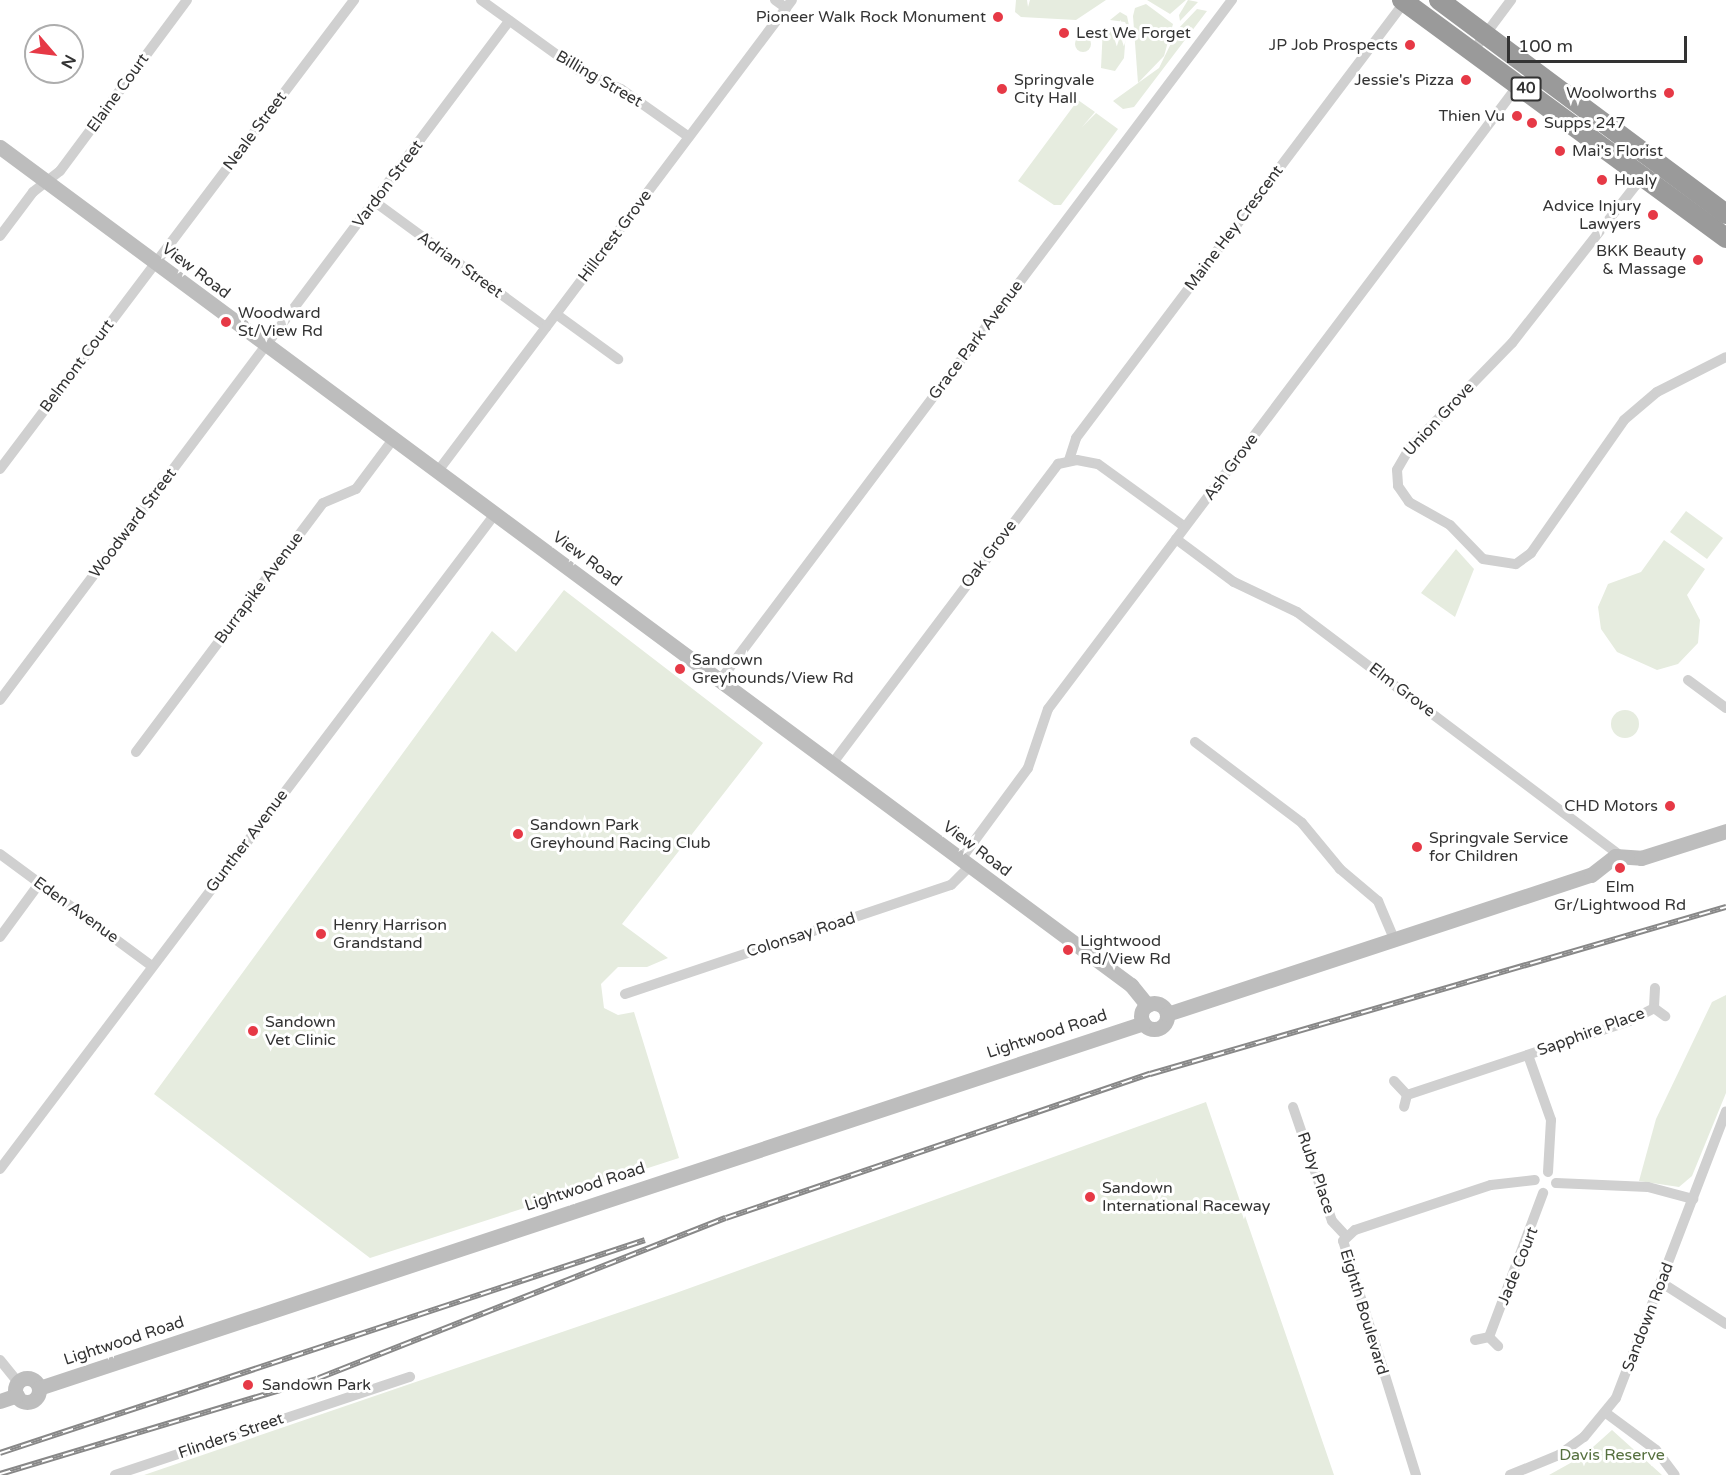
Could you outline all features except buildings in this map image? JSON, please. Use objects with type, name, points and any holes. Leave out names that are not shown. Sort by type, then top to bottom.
[{"type":"highway","name":"40","points":[[1439,0],[1726,214]]},
{"type":"highway","name":"40","points":[[1404,1],[1726,238]]},
{"type":"main road","name":"View Road","points":[[0,147],[1131,985],[1147,1005]]},
{"type":"main road","points":[[1143,1023],[1147,1005],[1160,1005],[1167,1014],[1591,875],[1619,855],[1641,858],[1726,831]]},
{"type":"main road","name":"Lightwood Road","points":[[18,1388],[33,1379],[39,1388],[1143,1023],[1159,1028],[1167,1014]]},
{"type":"main road","points":[[0,1401],[18,1388]]},
{"type":"street","name":"Elaine Court","points":[[0,236],[45,181],[60,171],[187,0]]},
{"type":"street","name":"Neale Street","points":[[155,262],[354,0]]},
{"type":"street","name":"Billing Street","points":[[481,0],[509,21],[689,137]]},
{"type":"street","points":[[775,0],[789,4]]},
{"type":"street","name":"Grace Park Avenue","points":[[721,679],[1232,0]]},
{"type":"street","points":[[1473,51],[1511,0]]},
{"type":"street","name":"Maine Hey Crescent","points":[[1069,460],[1076,438],[1404,1]]},
{"type":"street","name":"Hillcrest Grove","points":[[438,471],[789,4]]},
{"type":"street","name":"Vardon Street","points":[[267,345],[509,21]]},
{"type":"street","name":"Ash Grove","points":[[966,863],[1028,768],[1044,715],[1519,84]]},
{"type":"street","name":"Union Grove","points":[[1643,176],[1512,343],[1409,449],[1397,470],[1398,486],[1409,502],[1450,525],[1483,559],[1501,566],[1516,564],[1531,553],[1624,420],[1657,393],[1726,357]]},
{"type":"street","name":"Adrian Street","points":[[375,202],[546,327]]},
{"type":"street","name":"Belmont Court","points":[[0,469],[155,262]]},
{"type":"street","points":[[556,314],[618,359]]},
{"type":"street","name":"Woodward Street","points":[[0,700],[267,345]]},
{"type":"street","name":"Burrapike Avenue","points":[[136,752],[323,503],[356,489],[394,438]]},
{"type":"street","points":[[1069,460],[1104,467],[1185,527]]},
{"type":"street","name":"Oak Grove","points":[[832,764],[1053,469],[1069,460]]},
{"type":"street","name":"Gunther Avenue","points":[[0,1169],[495,514]]},
{"type":"street","name":"Elm Grove","points":[[1176,539],[1234,582],[1297,612],[1619,855]]},
{"type":"street","points":[[1688,680],[1726,708]]},
{"type":"street","points":[[1195,742],[1302,823],[1340,869],[1378,901],[1395,941]]},
{"type":"street","name":"Eden Avenue","points":[[0,854],[152,966]]},
{"type":"street","name":"Colonsay Road","points":[[625,994],[951,885],[966,863]]},
{"type":"street","points":[[0,937],[39,884]]},
{"type":"street","name":"Sapphire Place","points":[[1654,1008],[1655,988]]},
{"type":"street","name":"Sapphire Place","points":[[1654,1008],[1665,1016]]},
{"type":"street","name":"Sapphire Place","points":[[1407,1095],[1528,1055],[1654,1008]]},
{"type":"street","name":"Sapphire Place","points":[[1528,1055],[1552,1124],[1548,1172]]},
{"type":"street","points":[[1394,1081],[1407,1095],[1404,1107]]},
{"type":"street","name":"Ruby Place","points":[[1293,1107],[1332,1221],[1346,1236]]},
{"type":"street","name":"Sandown Road","points":[[1510,1475],[1560,1455],[1606,1413],[1627,1375],[1726,1111]]},
{"type":"street","points":[[1556,1183],[1544,1193],[1535,1180],[1548,1172],[1556,1183],[1596,1189],[1648,1187],[1693,1199]]},
{"type":"street","name":"Eighth Boulevard","points":[[1416,1475],[1343,1253],[1346,1236],[1499,1182],[1535,1180]]},
{"type":"street","name":"Jade Court","points":[[1489,1337],[1544,1193]]},
{"type":"street","points":[[1662,1283],[1726,1324]]},
{"type":"street","points":[[1475,1340],[1489,1337],[1498,1346]]},
{"type":"street","points":[[0,1360],[18,1388]]},
{"type":"street","name":"Flinders Street","points":[[115,1475],[346,1396],[410,1377]]},
{"type":"street","points":[[1606,1413],[1656,1450],[1675,1475]]},
{"type":"green space","points":[[1016,0],[1027,0],[1028,7],[1030,0],[1106,0],[1076,20],[1021,17],[1015,12]]},
{"type":"green space","points":[[1147,0],[1186,0],[1170,14]]},
{"type":"green space","points":[[1188,0],[1198,2],[1180,21],[1179,15]]},
{"type":"green space","points":[[1146,4],[1173,24],[1164,56],[1138,83],[1133,16],[1135,8]]},
{"type":"green space","points":[[1197,9],[1207,11],[1134,107],[1123,109],[1113,101],[1159,68],[1178,29]]},
{"type":"green space","points":[[1120,12],[1127,16],[1131,35],[1125,22],[1110,20]]},
{"type":"green space","points":[[1103,27],[1126,31],[1124,58],[1115,71],[1101,68]]},
{"type":"green space","points":[[1083,36],[1089,38],[1091,44],[1089,50],[1083,52],[1077,50],[1075,44],[1077,38]]},
{"type":"green space","points":[[1078,100],[1095,112],[1082,127],[1096,113],[1118,129],[1061,205],[1054,205],[1018,181]]},
{"type":"green space","points":[[1686,511],[1723,538],[1707,559],[1670,532]]},
{"type":"green space","points":[[1664,540],[1705,569],[1687,595],[1700,620],[1698,643],[1678,664],[1657,670],[1617,652],[1601,629],[1598,607],[1608,584],[1641,572]]},
{"type":"green space","points":[[1456,549],[1474,569],[1455,617],[1421,593]]},
{"type":"green space","name":"Sandown Park Greyhound Racing Club","points":[[564,590],[763,743],[622,924],[668,958],[647,967],[618,967],[601,984],[604,1008],[618,1015],[634,1012],[679,1158],[370,1258],[154,1094],[492,631],[516,652]]},
{"type":"green space","points":[[1625,710],[1635,714],[1639,724],[1635,734],[1625,738],[1615,734],[1611,724],[1615,714]]},
{"type":"green space","points":[[1726,995],[1726,1093],[1692,1176],[1679,1187],[1639,1181],[1656,1119],[1712,1002]]},
{"type":"green space","name":"Sandown International Raceway","points":[[1206,1102],[1334,1475],[144,1475],[676,1293]]},
{"type":"green space","name":"Davis Reserve","points":[[1612,1430],[1662,1475],[1549,1475],[1583,1456]]},
{"type":"railway","points":[[0,1474],[319,1378],[726,1218],[1150,1074],[1726,907]]},
{"type":"railway","points":[[0,1453],[645,1240]]},
{"type":"place","name":"Pioneer Walk Rock Monument","points":[[998,17]]},
{"type":"place","name":"Lest We Forget","points":[[1064,33]]},
{"type":"place","name":"JP Job Prospects","points":[[1410,45]]},
{"type":"place","name":"Jessie's Pizza","points":[[1466,80]]},
{"type":"place","name":"Springvale City Hall","points":[[1002,89]]},
{"type":"place","name":"Woolworths","points":[[1669,93]]},
{"type":"place","name":"Thien Vu","points":[[1517,116]]},
{"type":"place","name":"Supps 247","points":[[1532,123]]},
{"type":"place","name":"Mai's Florist","points":[[1560,151]]},
{"type":"place","name":"Hualy","points":[[1602,180]]},
{"type":"place","name":"Advice Injury Lawyers","points":[[1653,215]]},
{"type":"place","name":"BKK Beauty & Massage","points":[[1698,260]]},
{"type":"place","name":"Woodward St/View Rd","points":[[226,322]]},
{"type":"place","name":"Sandown Greyhounds/View Rd","points":[[680,669]]},
{"type":"place","name":"CHD Motors","points":[[1670,806]]},
{"type":"place","name":"Sandown Park Greyhound Racing Club","points":[[518,834]]},
{"type":"place","name":"Springvale Service for Children","points":[[1417,847]]},
{"type":"place","name":"Elm Gr/Lightwood Rd","points":[[1620,868]]},
{"type":"place","name":"Henry Harrison Grandstand","points":[[321,934]]},
{"type":"place","name":"Lightwood Rd/View Rd","points":[[1068,950]]},
{"type":"place","name":"Sandown Vet Clinic","points":[[253,1031]]},
{"type":"place","name":"Sandown International Raceway","points":[[1090,1197]]},
{"type":"place","name":"Sandown Park","points":[[248,1385]]}]
